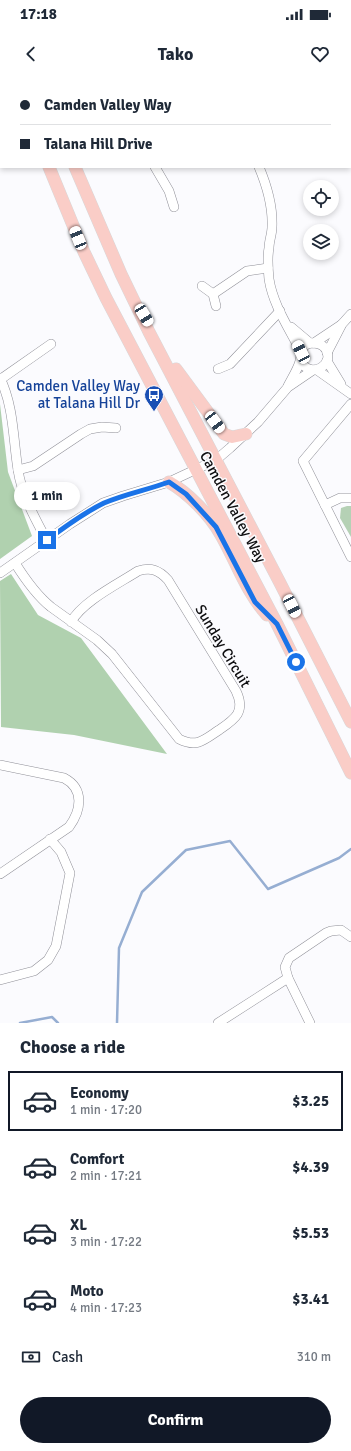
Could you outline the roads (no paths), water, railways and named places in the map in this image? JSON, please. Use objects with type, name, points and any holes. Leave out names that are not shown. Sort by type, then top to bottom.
[{"type":"main road","name":"Camden Valley Way","points":[[49,168],[84,252],[106,298],[277,624],[351,773]]},
{"type":"main road","name":"Camden Valley Way","points":[[75,168],[149,332],[351,722]]},
{"type":"main road","points":[[129,290],[181,377],[224,434],[232,437],[246,434]]},
{"type":"main road","points":[[169,482],[186,494],[216,527],[255,602],[277,624]]},
{"type":"street","points":[[156,168],[169,191],[174,207]]},
{"type":"street","points":[[258,168],[268,191],[272,211],[268,268],[271,290],[287,323],[305,367],[315,370],[351,394]]},
{"type":"street","points":[[213,294],[247,271],[268,268]]},
{"type":"street","points":[[202,286],[213,294],[216,306]]},
{"type":"street","points":[[218,369],[230,364],[280,311]]},
{"type":"street","points":[[288,387],[306,345],[312,343],[342,324],[351,314]]},
{"type":"street","points":[[287,323],[312,343],[322,346],[342,387]]},
{"type":"street","points":[[0,573],[103,503],[169,482],[216,460],[246,434],[288,387],[315,370],[321,368],[342,324]]},
{"type":"street","points":[[47,540],[32,514],[21,482],[18,470],[10,404],[0,379],[51,344]]},
{"type":"street","points":[[351,404],[302,461],[351,557]]},
{"type":"street","points":[[18,470],[33,466],[90,429],[102,427],[116,428]]},
{"type":"street","points":[[325,505],[340,498],[351,498]]},
{"type":"street","name":"Sunday Circuit","points":[[14,563],[30,586],[44,601],[71,622],[96,640],[112,654],[179,739],[191,744],[202,741],[233,720],[237,715],[240,703],[236,691],[168,580],[157,570],[145,569],[138,571],[86,604],[76,613],[71,622]]},
{"type":"street","points":[[0,765],[64,778],[75,786],[79,799],[74,820],[61,833],[0,874]]},
{"type":"street","points":[[0,980],[34,971],[48,960],[56,946],[70,873],[61,852],[50,839]]},
{"type":"street","points":[[310,1023],[288,978],[285,967],[289,958],[331,931],[345,931],[351,937]]},
{"type":"street","points":[[218,1023],[288,978]]},
{"type":"waterway","points":[[117,1023],[119,948],[142,892],[186,850],[230,841],[268,889],[339,858],[351,849]]},
{"type":"waterway","points":[[20,1023],[52,1017],[58,1023]]},
{"type":"place","name":"Camden Valley Way at Talana Hill Dr","points":[[154,412]]}]
